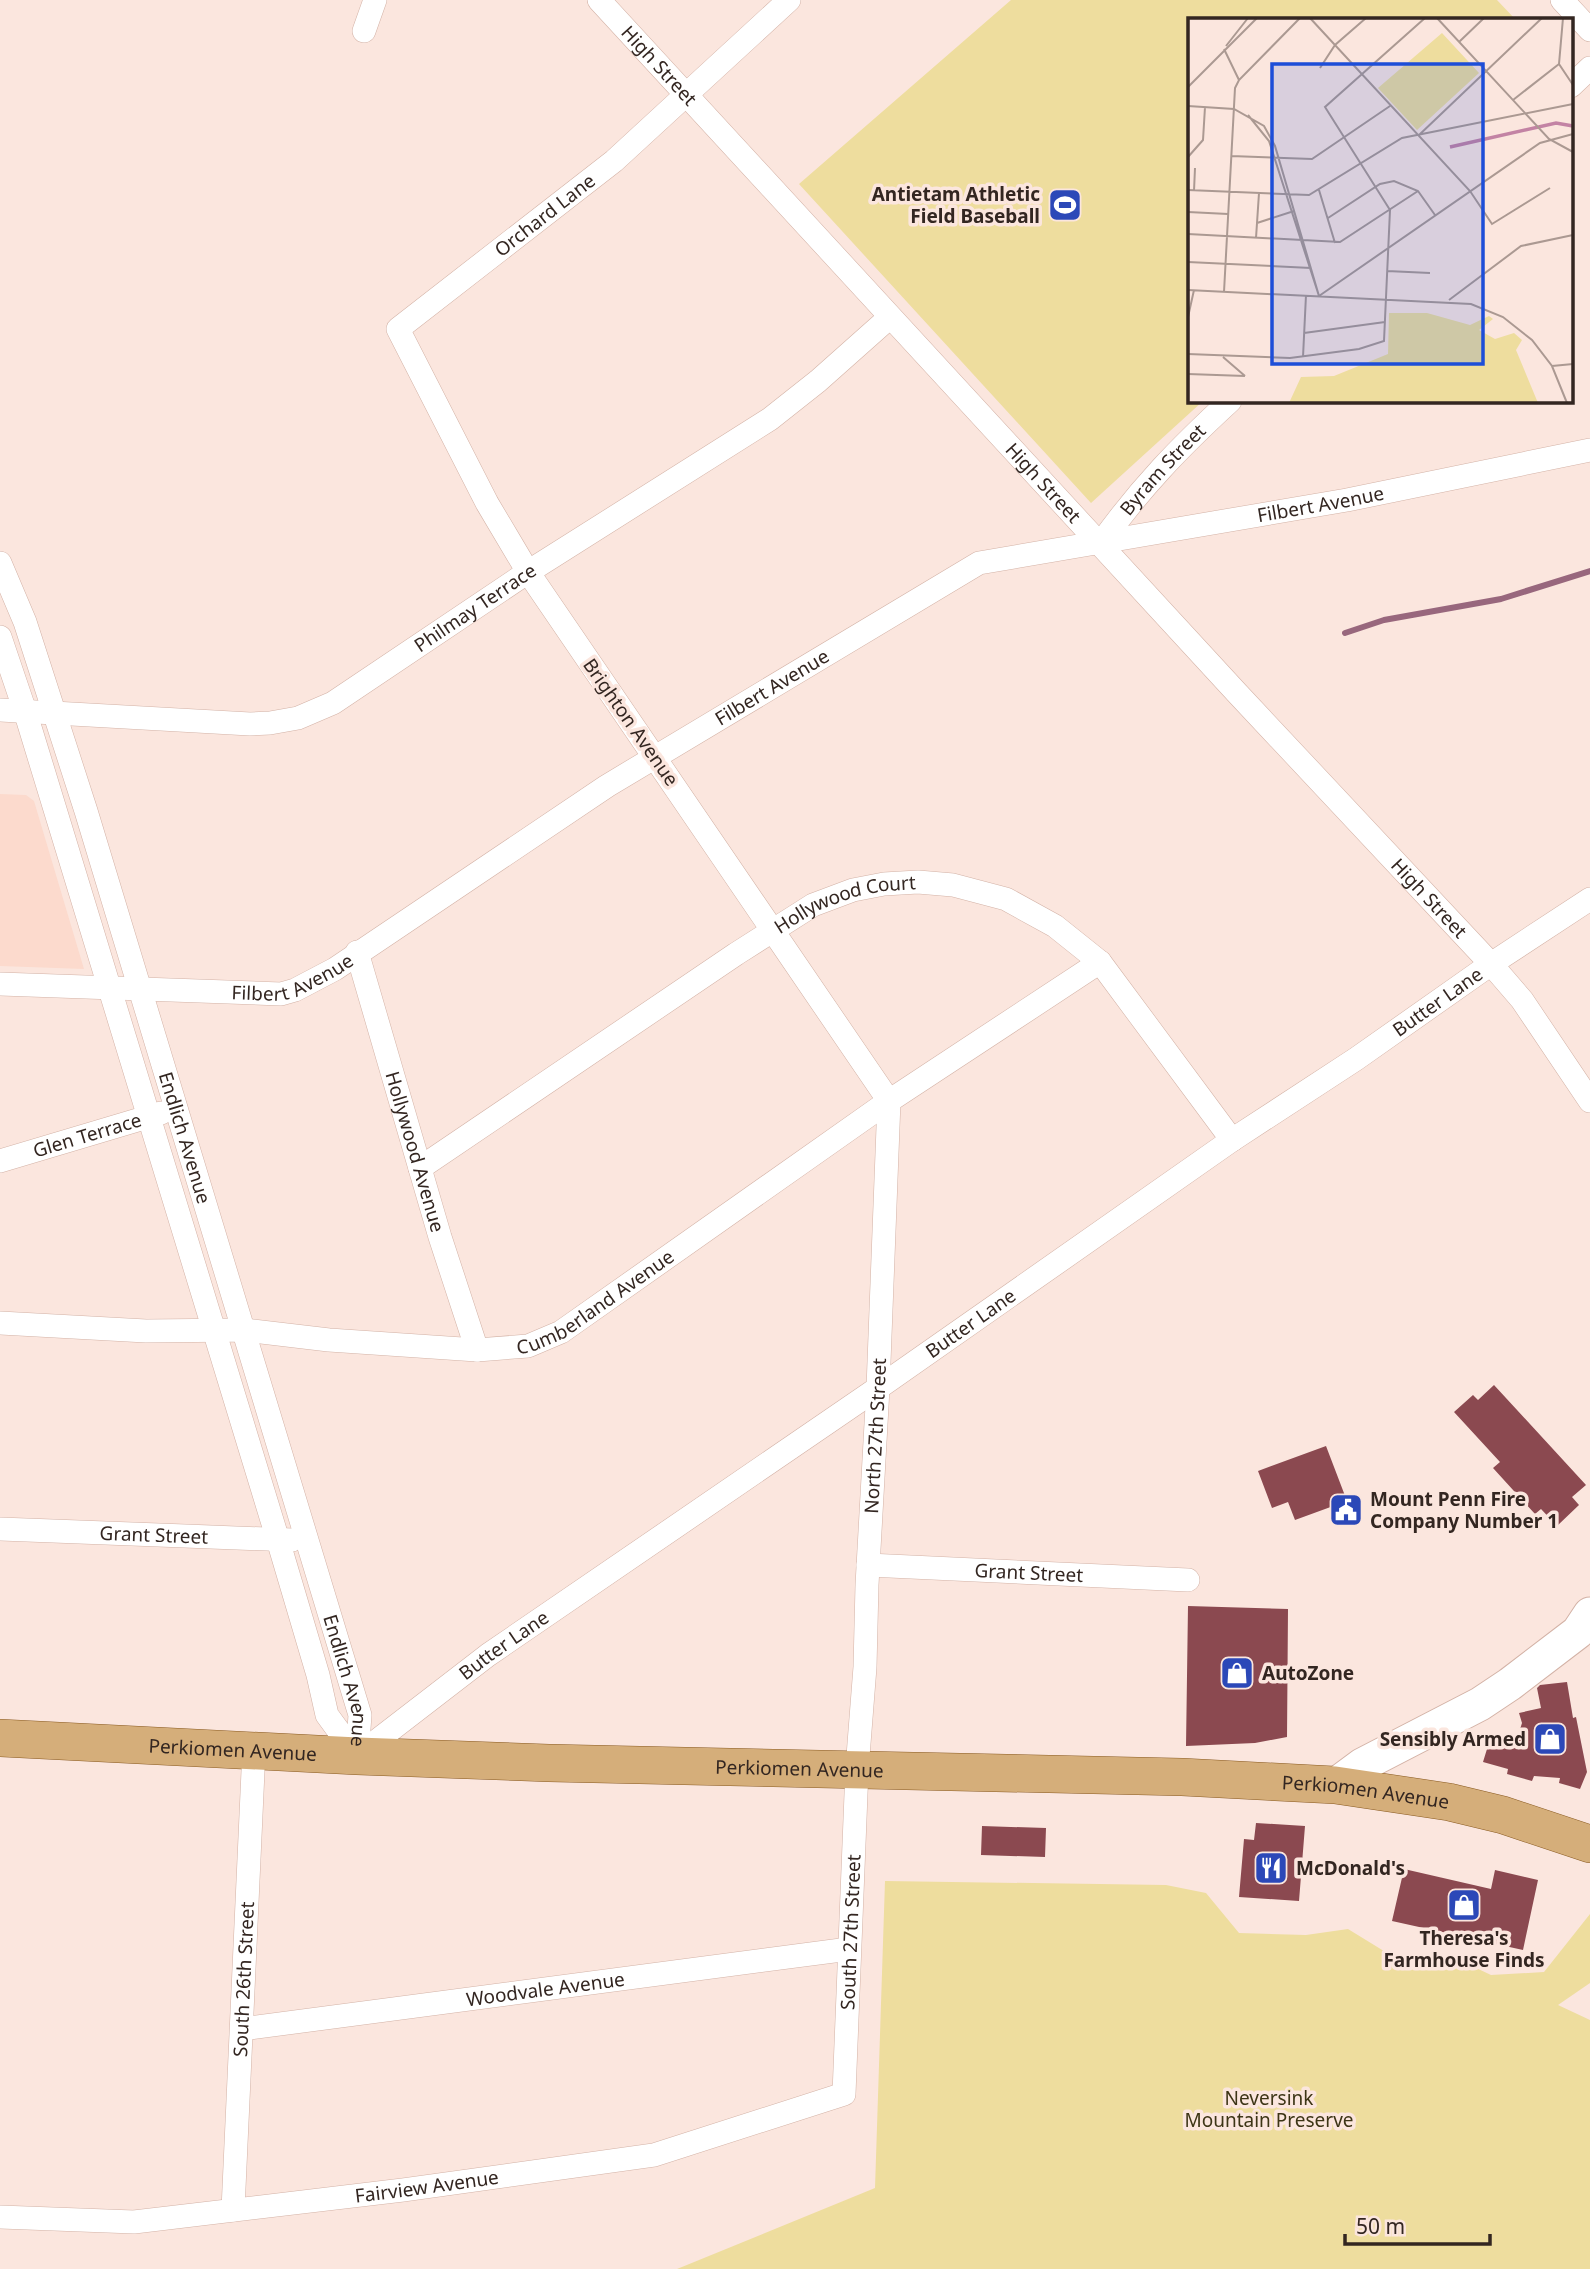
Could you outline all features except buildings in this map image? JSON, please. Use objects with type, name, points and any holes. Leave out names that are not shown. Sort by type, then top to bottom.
[{"type":"main road","points":[[1335,1784],[1362,1765],[1480,1704],[1578,1632],[1590,1614]]},
{"type":"main road","name":"Perkiomen Avenue","points":[[0,1738],[549,1763],[1233,1779],[1335,1784],[1449,1802],[1503,1815],[1590,1844]]},
{"type":"street","points":[[364,31],[375,0]]},
{"type":"street","name":"High Street","points":[[599,0],[1491,964],[1522,1000],[1588,1098]]},
{"type":"street","name":"Orchard Lane","points":[[398,328],[614,161],[789,0]]},
{"type":"street","points":[[1562,0],[1590,30]]},
{"type":"street","points":[[1572,85],[1590,68]]},
{"type":"street","name":"Philmay Terrace","points":[[0,710],[270,723],[298,718],[333,703],[528,572],[770,419],[818,381],[890,317]]},
{"type":"street","name":"Brighton Avenue","points":[[398,328],[486,503],[528,572],[889,1101]]},
{"type":"street","name":"Byram Street","points":[[1101,543],[1128,504],[1173,454],[1229,402]]},
{"type":"street","name":"Filbert Avenue","points":[[0,984],[281,994],[295,990],[315,981],[655,756],[979,564],[1347,500],[1590,450]]},
{"type":"street","name":"Endlich Avenue","points":[[0,563],[25,622],[86,811],[360,1716],[357,1756]]},
{"type":"street","name":"Endlich Avenue","points":[[0,637],[25,711],[278,1540],[318,1675],[327,1716],[357,1756]]},
{"type":"street","name":"Hollywood Court","points":[[420,1168],[813,905],[853,890],[884,884],[918,882],[953,885],[986,892],[1036,913],[1100,962],[1232,1140]]},
{"type":"street","name":"Butter Lane","points":[[357,1756],[488,1656],[1232,1140],[1590,899]]},
{"type":"street","name":"Hollywood Avenue","points":[[357,952],[477,1350]]},
{"type":"street","name":"Cumberland Avenue","points":[[0,1323],[146,1331],[244,1330],[329,1340],[477,1350],[528,1346],[561,1332],[889,1101],[1100,962]]},
{"type":"street","name":"North 27th Street","points":[[857,1769],[865,1667],[889,1101]]},
{"type":"street","name":"Glen Terrace","points":[[0,1161],[176,1108]]},
{"type":"street","name":"Grant Street","points":[[0,1529],[306,1540]]},
{"type":"street","name":"Grant Street","points":[[868,1565],[1188,1580]]},
{"type":"street","name":"South 26th Street","points":[[233,2210],[254,1749]]},
{"type":"street","name":"South 27th Street","points":[[844,2094],[857,1769]]},
{"type":"street","name":"Woodvale Avenue","points":[[242,2029],[849,1950]]},
{"type":"street","name":"Fairview Avenue","points":[[0,2217],[134,2222],[403,2190],[654,2155],[844,2094]]},
{"type":"shaded area","points":[[0,794],[26,795],[34,801],[84,969],[0,966]]},
{"type":"green space","points":[[1011,0],[1497,0],[1514,18],[1188,18],[1188,402],[1202,402],[1091,503],[799,184]]},
{"type":"green space","name":"Neversink Mountain Preserve","points":[[885,1881],[1166,1885],[1206,1893],[1239,1933],[1306,1935],[1348,1929],[1392,1956],[1472,1966],[1491,1975],[1544,1972],[1590,1914],[1590,1983],[1558,2005],[1590,2020],[1590,2269],[677,2269],[875,2188]]},
{"type":"waterway","points":[[1345,633],[1384,620],[1501,599],[1590,571]]},
{"type":"place","name":"Antietam Athletic Field Baseball","points":[[1065,205]]},
{"type":"place","name":"Mount Penn Fire Company Number 1","points":[[1346,1510]]},
{"type":"place","name":"AutoZone","points":[[1237,1673]]},
{"type":"place","name":"Sensibly Armed","points":[[1550,1739]]},
{"type":"place","name":"McDonald's","points":[[1271,1868]]},
{"type":"place","name":"Theresa's Farmhouse Finds","points":[[1464,1905]]}]
